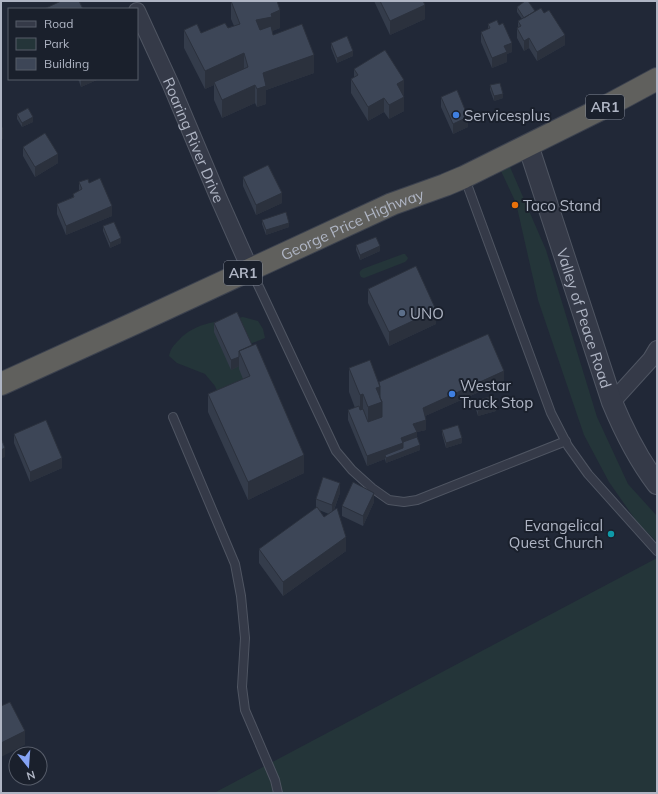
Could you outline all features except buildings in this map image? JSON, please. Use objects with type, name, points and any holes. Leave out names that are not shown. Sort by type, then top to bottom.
[{"type":"highway","name":"George Price Highway","points":[[1,384],[392,204],[464,177],[605,107],[657,79]]},
{"type":"street","name":"Roaring River Drive","points":[[138,14],[171,85],[250,270]]},
{"type":"street","name":"Valley of Peace Road","points":[[528,146],[612,402],[621,424],[635,450],[649,474],[657,484]]},
{"type":"street","points":[[612,402],[651,360],[657,349]]},
{"type":"lane","points":[[464,177],[551,413],[568,446],[588,474],[657,551]]},
{"type":"lane","points":[[250,270],[336,451],[357,475],[372,488],[390,500],[404,502],[417,500],[566,442]]},
{"type":"lane","points":[[173,417],[235,564],[241,596],[245,638],[242,687],[245,710],[275,780],[278,793]]},
{"type":"green space","points":[[510,167],[546,250],[597,417],[628,484],[657,516],[657,542],[637,522],[609,482],[584,435],[538,300],[516,203],[501,171]]},
{"type":"green space","points":[[405,254],[408,258],[405,262],[364,278],[361,277],[361,270]]},
{"type":"green space","points":[[243,317],[258,321],[263,329],[265,338],[250,344],[250,394],[223,406],[215,386],[205,374],[177,363],[169,356],[171,349],[175,344],[185,334],[193,329],[217,321]]},
{"type":"green space","points":[[657,558],[657,793],[214,793]]},
{"type":"place","name":"Servicesplus","points":[[456,115]]},
{"type":"place","name":"Taco Stand","points":[[515,205]]},
{"type":"place","name":"UNO","points":[[402,313]]},
{"type":"place","name":"Westar Truck Stop","points":[[452,394]]},
{"type":"place","name":"Evangelical Quest Church","points":[[611,534]]}]
